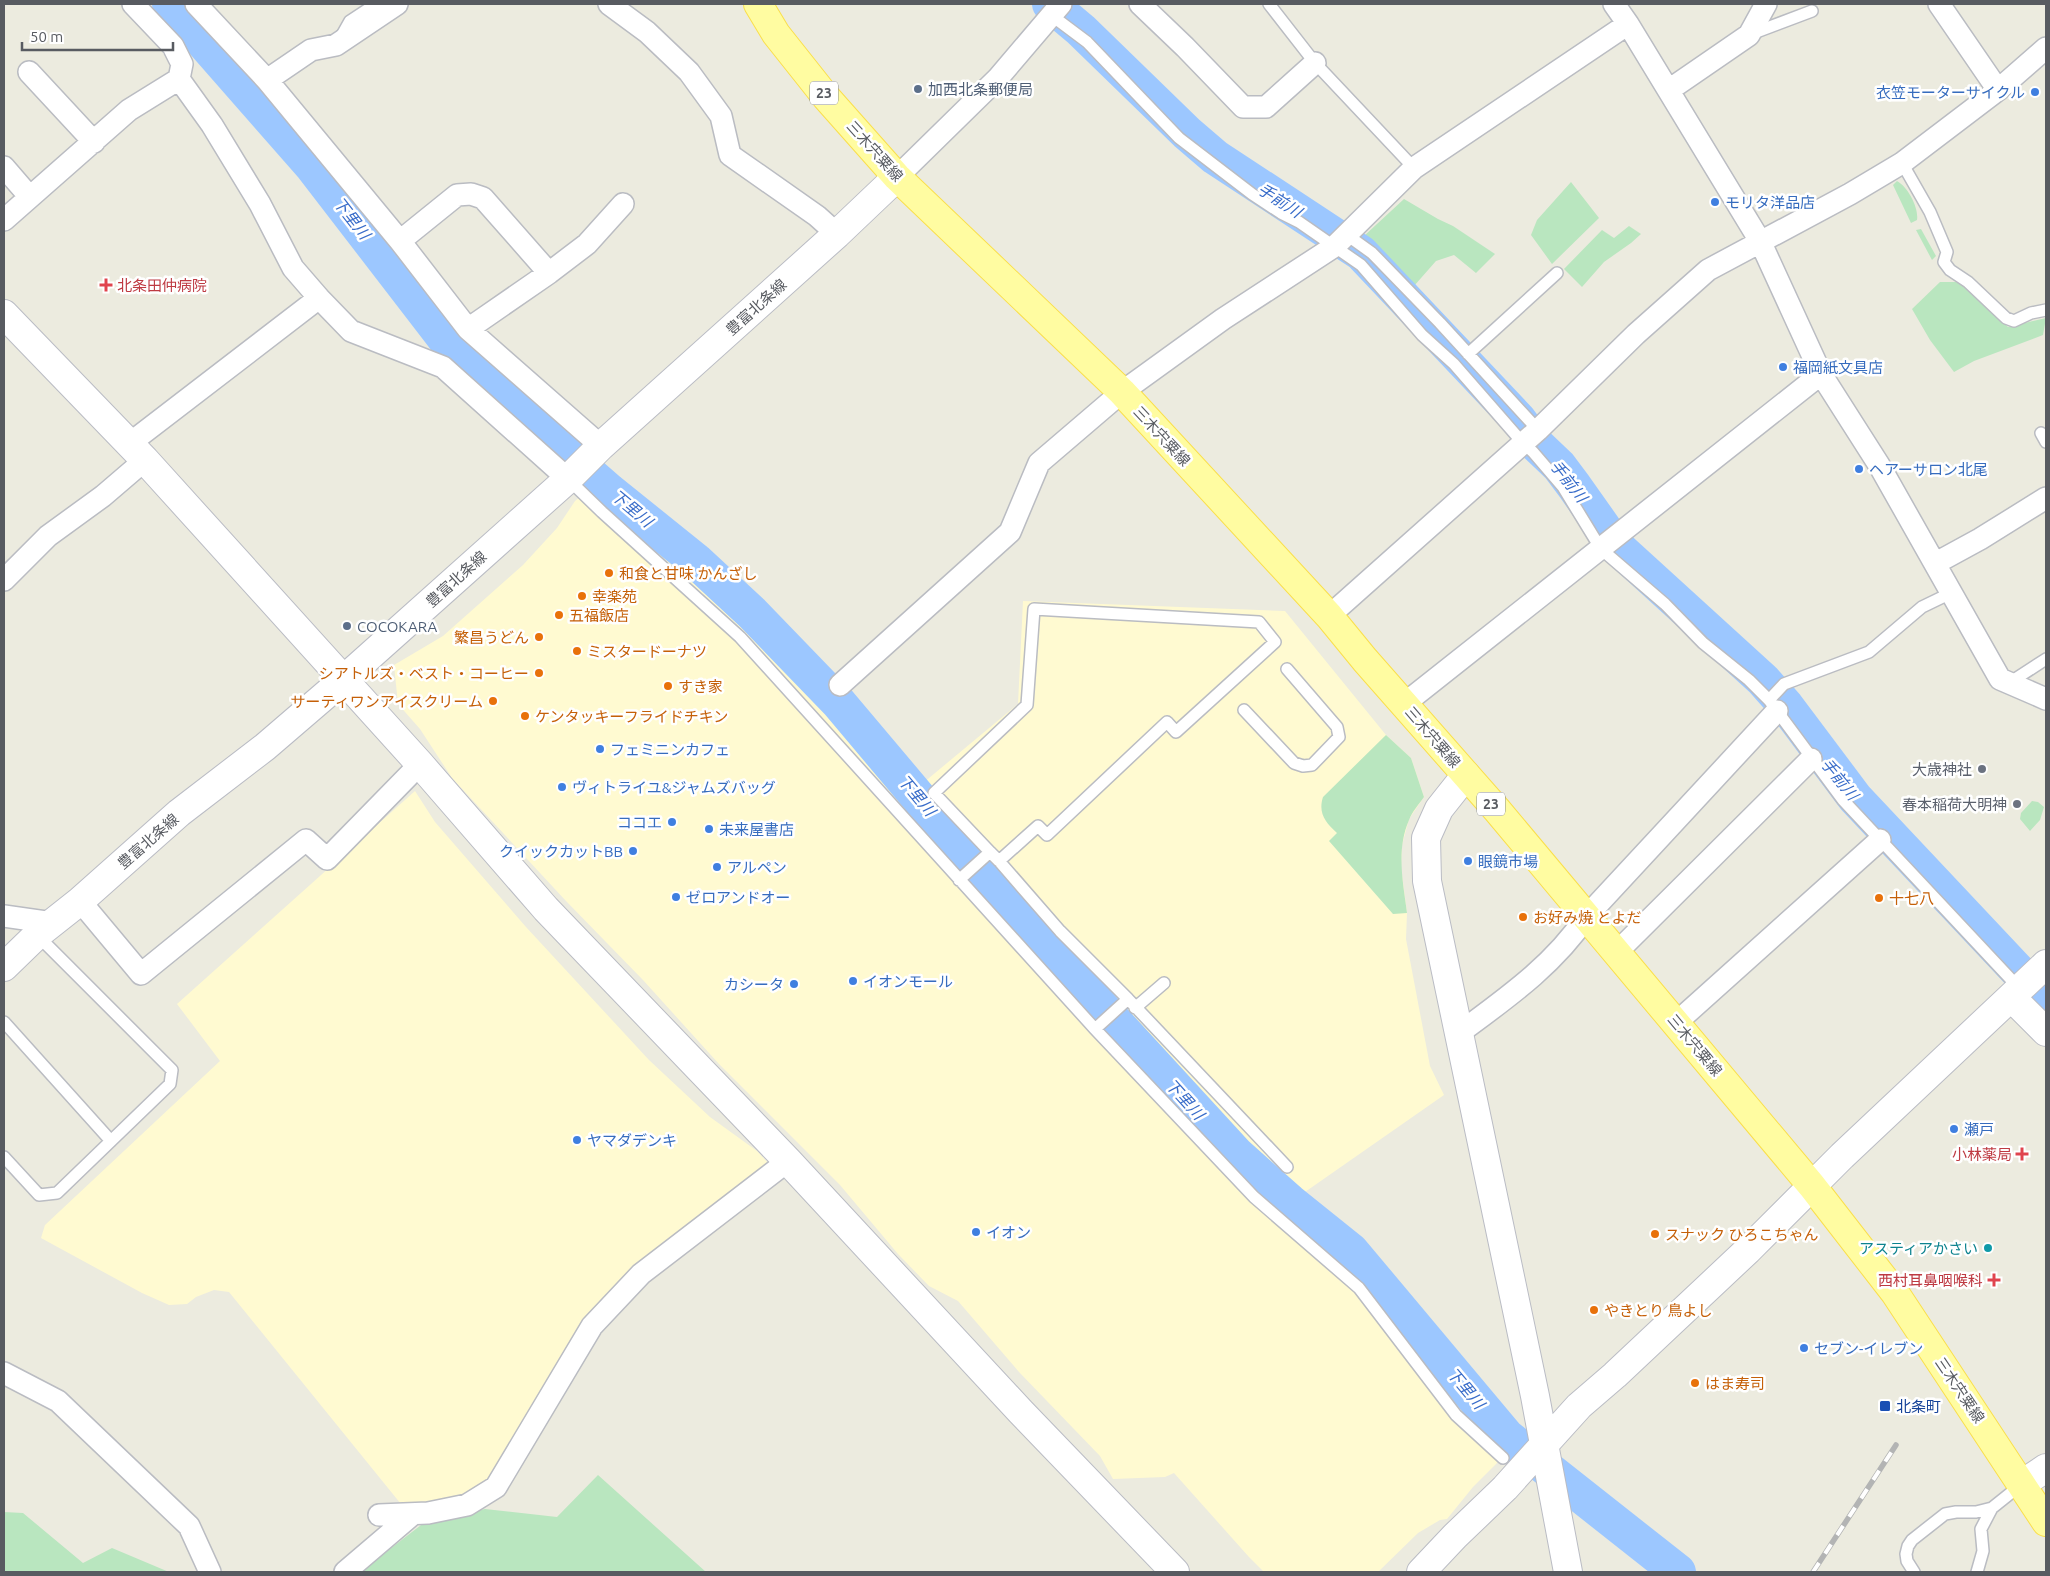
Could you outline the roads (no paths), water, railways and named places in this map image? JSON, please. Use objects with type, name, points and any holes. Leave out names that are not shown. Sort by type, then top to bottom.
[{"type":"main road","name":"三木宍粟線","points":[[758,4],[776,34],[826,97],[897,177],[1122,392],[1329,616],[1677,1022],[1812,1186],[1895,1293],[2046,1522]]},
{"type":"street","points":[[4,220],[29,196],[129,110],[179,79],[182,64],[173,46],[134,4]]},
{"type":"street","points":[[196,4],[267,80],[400,241],[468,329],[598,450]]},
{"type":"street","points":[[267,80],[311,50],[336,45],[397,4]]},
{"type":"street","points":[[609,4],[647,32],[689,72],[721,116],[730,155],[817,216],[837,234]]},
{"type":"street","points":[[1140,4],[1244,107],[1266,107],[1315,63]]},
{"type":"street","points":[[1614,4],[1669,90],[1760,241],[1821,374],[1879,465],[2000,679],[2046,699]]},
{"type":"street","points":[[1669,90],[1749,35],[1766,4]]},
{"type":"street","points":[[1940,4],[1998,90]]},
{"type":"street","points":[[897,177],[998,78],[1056,9]]},
{"type":"street","points":[[840,685],[1010,532],[1039,463],[1122,392],[1223,319],[1341,240],[1414,168],[1628,24]]},
{"type":"street","points":[[1329,616],[1530,436],[1636,334],[1708,270],[1850,194],[1902,163],[1998,90],[2046,48]]},
{"type":"street","points":[[29,72],[94,142]]},
{"type":"street","points":[[179,79],[212,125],[260,204],[294,268],[319,298],[352,330],[443,367],[568,479]]},
{"type":"street","points":[[4,167],[29,196]]},
{"type":"street","name":"豊富北条線","points":[[4,967],[179,813],[265,747],[343,680],[568,479],[897,177]]},
{"type":"street","points":[[400,241],[458,195],[471,194],[483,198],[549,273]]},
{"type":"street","points":[[468,329],[549,273],[587,244],[624,204]]},
{"type":"street","points":[[4,580],[48,536],[103,496],[137,452],[319,298]]},
{"type":"street","points":[[4,314],[137,452],[420,764],[546,909],[1175,1572]]},
{"type":"street","points":[[1404,704],[1821,374]]},
{"type":"street","points":[[1936,563],[1980,539],[2046,498]]},
{"type":"street","points":[[1458,1034],[1529,982],[1572,937],[1586,917],[1773,705]]},
{"type":"street","points":[[1617,952],[1811,759]]},
{"type":"street","points":[[80,901],[141,974],[306,840],[327,859],[420,764]]},
{"type":"street","points":[[1466,775],[1439,809],[1426,838],[1427,881],[1544,1444],[1568,1572]]},
{"type":"street","points":[[1677,1022],[1880,840]]},
{"type":"street","points":[[4,916],[45,929]]},
{"type":"street","points":[[1421,1572],[1505,1488],[1579,1406],[1615,1375],[1761,1238],[1812,1186],[2046,964]]},
{"type":"street","points":[[2016,994],[2046,1032]]},
{"type":"street","points":[[379,1515],[428,1514],[467,1505],[496,1487],[592,1326],[641,1274],[788,1162]]},
{"type":"street","points":[[4,1373],[58,1401],[189,1526],[210,1572]]},
{"type":"street","points":[[2022,1484],[2046,1468]]},
{"type":"street","points":[[345,1572],[413,1514]]},
{"type":"lane","points":[[336,45],[350,21],[376,4]]},
{"type":"lane","points":[[1269,4],[1315,63],[1414,168]]},
{"type":"lane","points":[[1056,9],[1179,138],[1252,194],[1341,240],[1372,253],[1468,354],[1530,436],[1533,452],[1609,543],[1703,643],[1749,680],[1773,705],[1843,800],[2016,994]]},
{"type":"lane","points":[[1749,35],[1812,11]]},
{"type":"lane","points":[[1902,163],[1930,212],[1946,252],[1944,262],[1950,270],[1968,282],[2006,318],[2014,321],[2031,313],[2046,310]]},
{"type":"lane","points":[[1341,240],[1422,335],[1530,436]]},
{"type":"lane","points":[[1468,354],[1557,273]]},
{"type":"lane","points":[[568,479],[740,637],[1095,1029],[1254,1197],[1359,1288],[1456,1415],[1503,1458]]},
{"type":"lane","points":[[1773,705],[1784,684],[1870,652],[1922,607],[1952,592]]},
{"type":"lane","points":[[999,861],[1038,826],[1047,835],[1167,722],[1176,732],[1275,642],[1259,622],[1034,609],[1026,705],[934,793],[999,861],[1060,931],[1128,999],[1286,1167]]},
{"type":"lane","points":[[2009,683],[2046,659]]},
{"type":"lane","points":[[1244,710],[1294,763],[1303,766],[1312,765],[1339,737],[1337,727],[1287,669]]},
{"type":"lane","points":[[959,880],[990,852]]},
{"type":"lane","points":[[4,1157],[39,1195],[57,1193],[170,1084],[172,1070],[45,929]]},
{"type":"lane","points":[[1136,1008],[1164,983]]},
{"type":"lane","points":[[1095,1029],[1128,999]]},
{"type":"lane","points":[[4,1022],[111,1141]]},
{"type":"lane","points":[[1914,1572],[1907,1561],[1906,1554],[1912,1540],[1945,1514],[1976,1512],[1992,1508],[2022,1484]]},
{"type":"lane","points":[[1978,1572],[1983,1551],[1982,1530],[1992,1508]]},
{"type":"waterway","name":"下里川","points":[[170,4],[313,167],[450,345],[546,436],[609,491],[696,561],[752,613],[838,702],[1025,924],[1236,1154],[1290,1202],[1351,1251],[1507,1437],[1678,1572]]},
{"type":"waterway","name":"手前川","points":[[1050,4],[1081,30],[1187,133],[1215,157],[1361,253],[1518,419],[1538,446],[1559,466],[1617,547],[1763,680],[1786,706],[1855,798],[2046,1001]]},
{"type":"railway","points":[[1813,1572],[1896,1445]]},
{"type":"place","name":"加西北条郵便局","points":[[918,89]]},
{"type":"place","name":"衣笠モーターサイクル","points":[[2035,92]]},
{"type":"place","name":"モリタ洋品店","points":[[1715,202]]},
{"type":"place","name":"北条田仲病院","points":[[106,285]]},
{"type":"place","name":"福岡紙文具店","points":[[1783,367]]},
{"type":"place","name":"ヘアーサロン北尾","points":[[1859,469]]},
{"type":"place","name":"和食と甘味 かんざし","points":[[609,573]]},
{"type":"place","name":"幸楽苑","points":[[582,596]]},
{"type":"place","name":"五福飯店","points":[[559,615]]},
{"type":"place","name":"COCOKARA","points":[[347,626]]},
{"type":"place","name":"繁昌うどん","points":[[539,637]]},
{"type":"place","name":"ミスタードーナツ","points":[[577,651]]},
{"type":"place","name":"シアトルズ・ベスト・コーヒー","points":[[539,673]]},
{"type":"place","name":"すき家","points":[[668,686]]},
{"type":"place","name":"サーティワンアイスクリーム","points":[[493,701]]},
{"type":"place","name":"ケンタッキーフライドチキン","points":[[525,716]]},
{"type":"place","name":"フェミニンカフェ","points":[[600,749]]},
{"type":"place","name":"大歳神社","points":[[1982,769]]},
{"type":"place","name":"ヴィトライユ&ジャムズバッグ","points":[[562,787]]},
{"type":"place","name":"春本稲荷大明神","points":[[2017,804]]},
{"type":"place","name":"ココエ","points":[[672,822]]},
{"type":"place","name":"未来屋書店","points":[[709,829]]},
{"type":"place","name":"クイックカットBB","points":[[633,851]]},
{"type":"place","name":"眼鏡市場","points":[[1468,861]]},
{"type":"place","name":"アルペン","points":[[717,867]]},
{"type":"place","name":"ゼロアンドオー","points":[[676,897]]},
{"type":"place","name":"十七八","points":[[1879,898]]},
{"type":"place","name":"お好み焼 とよだ","points":[[1523,917]]},
{"type":"place","name":"イオンモール","points":[[853,981]]},
{"type":"place","name":"カシータ","points":[[794,984]]},
{"type":"place","name":"瀬戸","points":[[1954,1129]]},
{"type":"place","name":"ヤマダデンキ","points":[[577,1140]]},
{"type":"place","name":"小林薬局","points":[[2022,1154]]},
{"type":"place","name":"イオン","points":[[976,1232]]},
{"type":"place","name":"スナック ひろこちゃん","points":[[1655,1234]]},
{"type":"place","name":"アスティアかさい","points":[[1988,1248]]},
{"type":"place","name":"西村耳鼻咽喉科","points":[[1994,1280]]},
{"type":"place","name":"やきとり 鳥よし","points":[[1594,1310]]},
{"type":"place","name":"セブン-イレブン","points":[[1804,1348]]},
{"type":"place","name":"はま寿司","points":[[1695,1383]]},
{"type":"place","name":"北条町","points":[[1885,1406]]}]
